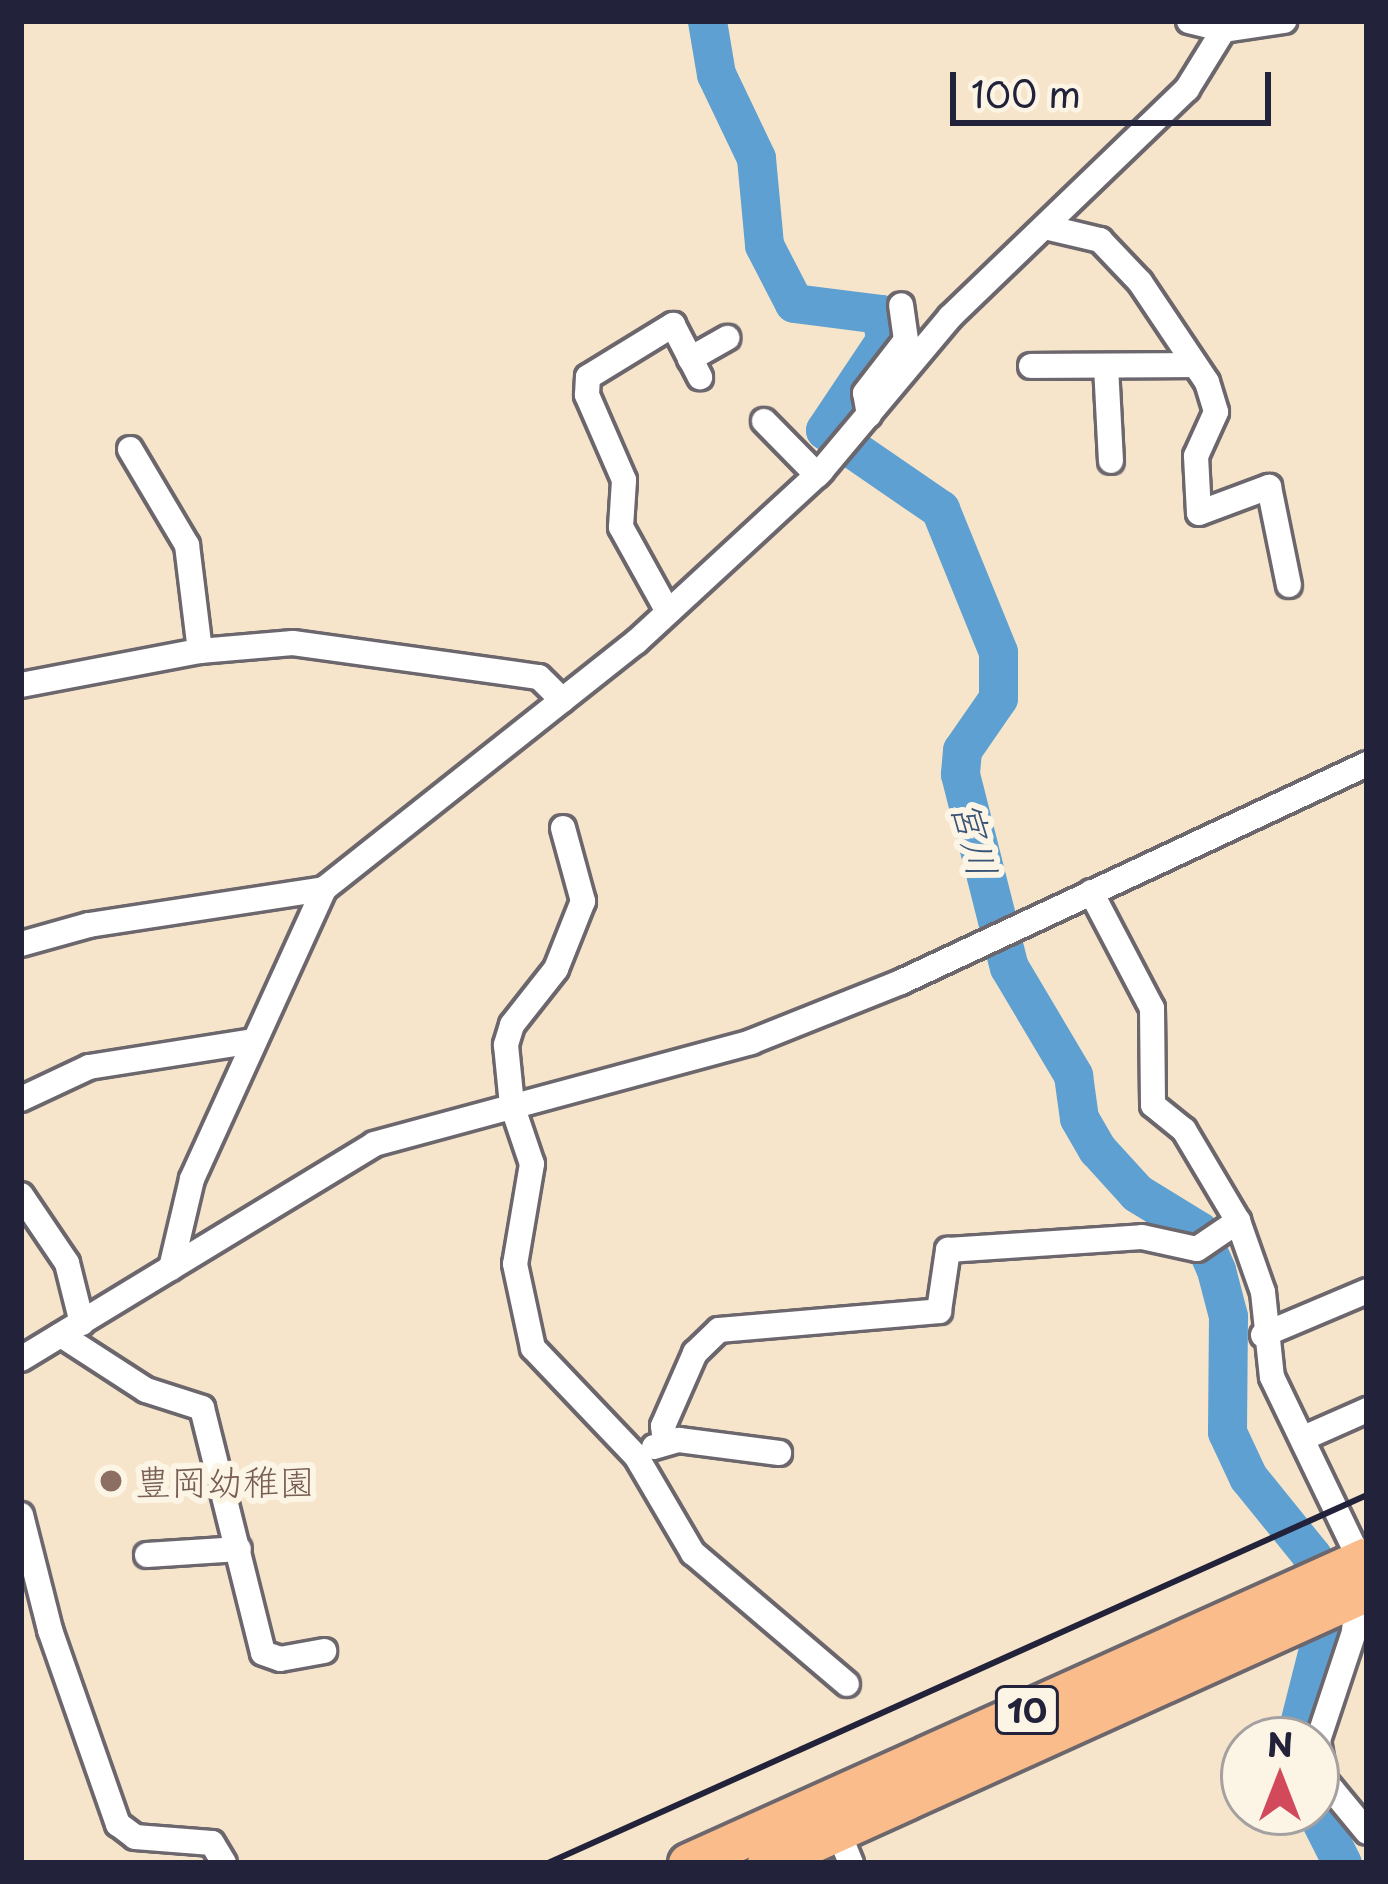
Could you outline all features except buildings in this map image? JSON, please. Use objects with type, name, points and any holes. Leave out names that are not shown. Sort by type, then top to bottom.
[{"type":"highway","name":"10","points":[[767,1863],[1363,1576]]},
{"type":"highway","name":"10","points":[[688,1863],[838,1832]]},
{"type":"street","points":[[1189,21],[1226,26],[1284,21]]},
{"type":"street","points":[[171,1268],[192,1179],[324,889],[562,700],[819,473],[950,317],[1187,88],[1226,26]]},
{"type":"street","points":[[1045,227],[1118,251],[1195,365],[1216,412],[1196,456],[1199,513],[1270,487],[1289,586]]},
{"type":"street","points":[[863,423],[865,393],[906,340],[901,304]]},
{"type":"street","points":[[668,610],[621,527],[624,480],[587,395],[588,376],[673,325],[695,368],[727,338]]},
{"type":"street","points":[[1031,366],[1195,365]]},
{"type":"street","points":[[1106,366],[1111,461]]},
{"type":"street","points":[[764,421],[819,473]]},
{"type":"street","points":[[130,449],[187,545],[200,651]]},
{"type":"street","points":[[21,685],[200,651],[293,643],[539,677],[562,700]]},
{"type":"street","points":[[21,1359],[374,1144],[751,1042],[1367,764]]},
{"type":"street","points":[[563,828],[583,901],[548,985],[512,1025],[505,1073],[532,1164],[514,1264],[533,1348],[636,1456],[693,1552],[847,1684]]},
{"type":"street","points":[[21,944],[88,925],[324,889]]},
{"type":"street","points":[[1091,892],[1152,1008],[1154,1105],[1184,1130],[1238,1221],[1263,1292],[1263,1335],[1273,1377],[1306,1437],[1363,1576],[1318,1759],[1333,1794],[1367,1832]]},
{"type":"street","points":[[21,1099],[89,1067],[253,1041]]},
{"type":"street","points":[[21,1195],[67,1264],[71,1329],[146,1390],[202,1408],[263,1653],[280,1659],[324,1651]]},
{"type":"street","points":[[665,1442],[663,1426],[695,1353],[719,1330],[939,1311],[948,1250],[1142,1237],[1197,1249],[1238,1221]]},
{"type":"street","points":[[1263,1335],[1367,1291]]},
{"type":"street","points":[[1306,1437],[1367,1410]]},
{"type":"street","points":[[636,1456],[665,1442],[779,1453]]},
{"type":"street","points":[[21,1515],[50,1630],[118,1824],[135,1837],[212,1843],[224,1863]]},
{"type":"street","points":[[147,1555],[239,1550]]},
{"type":"waterway","name":"宮川","points":[[707,21],[716,74],[756,158],[764,245],[794,303],[881,314],[885,340],[825,430],[940,509],[998,652],[998,698],[962,750],[960,774],[1009,967],[1073,1075],[1079,1118],[1097,1149],[1137,1193],[1199,1231],[1216,1270],[1228,1316],[1227,1432],[1248,1477],[1312,1556],[1320,1641],[1301,1716]]},
{"type":"waterway","name":"宮川","points":[[1328,1836],[1342,1863]]},
{"type":"railway","points":[[548,1863],[1367,1495]]},
{"type":"place","name":"豊岡幼稚園","points":[[111,1481]]}]
